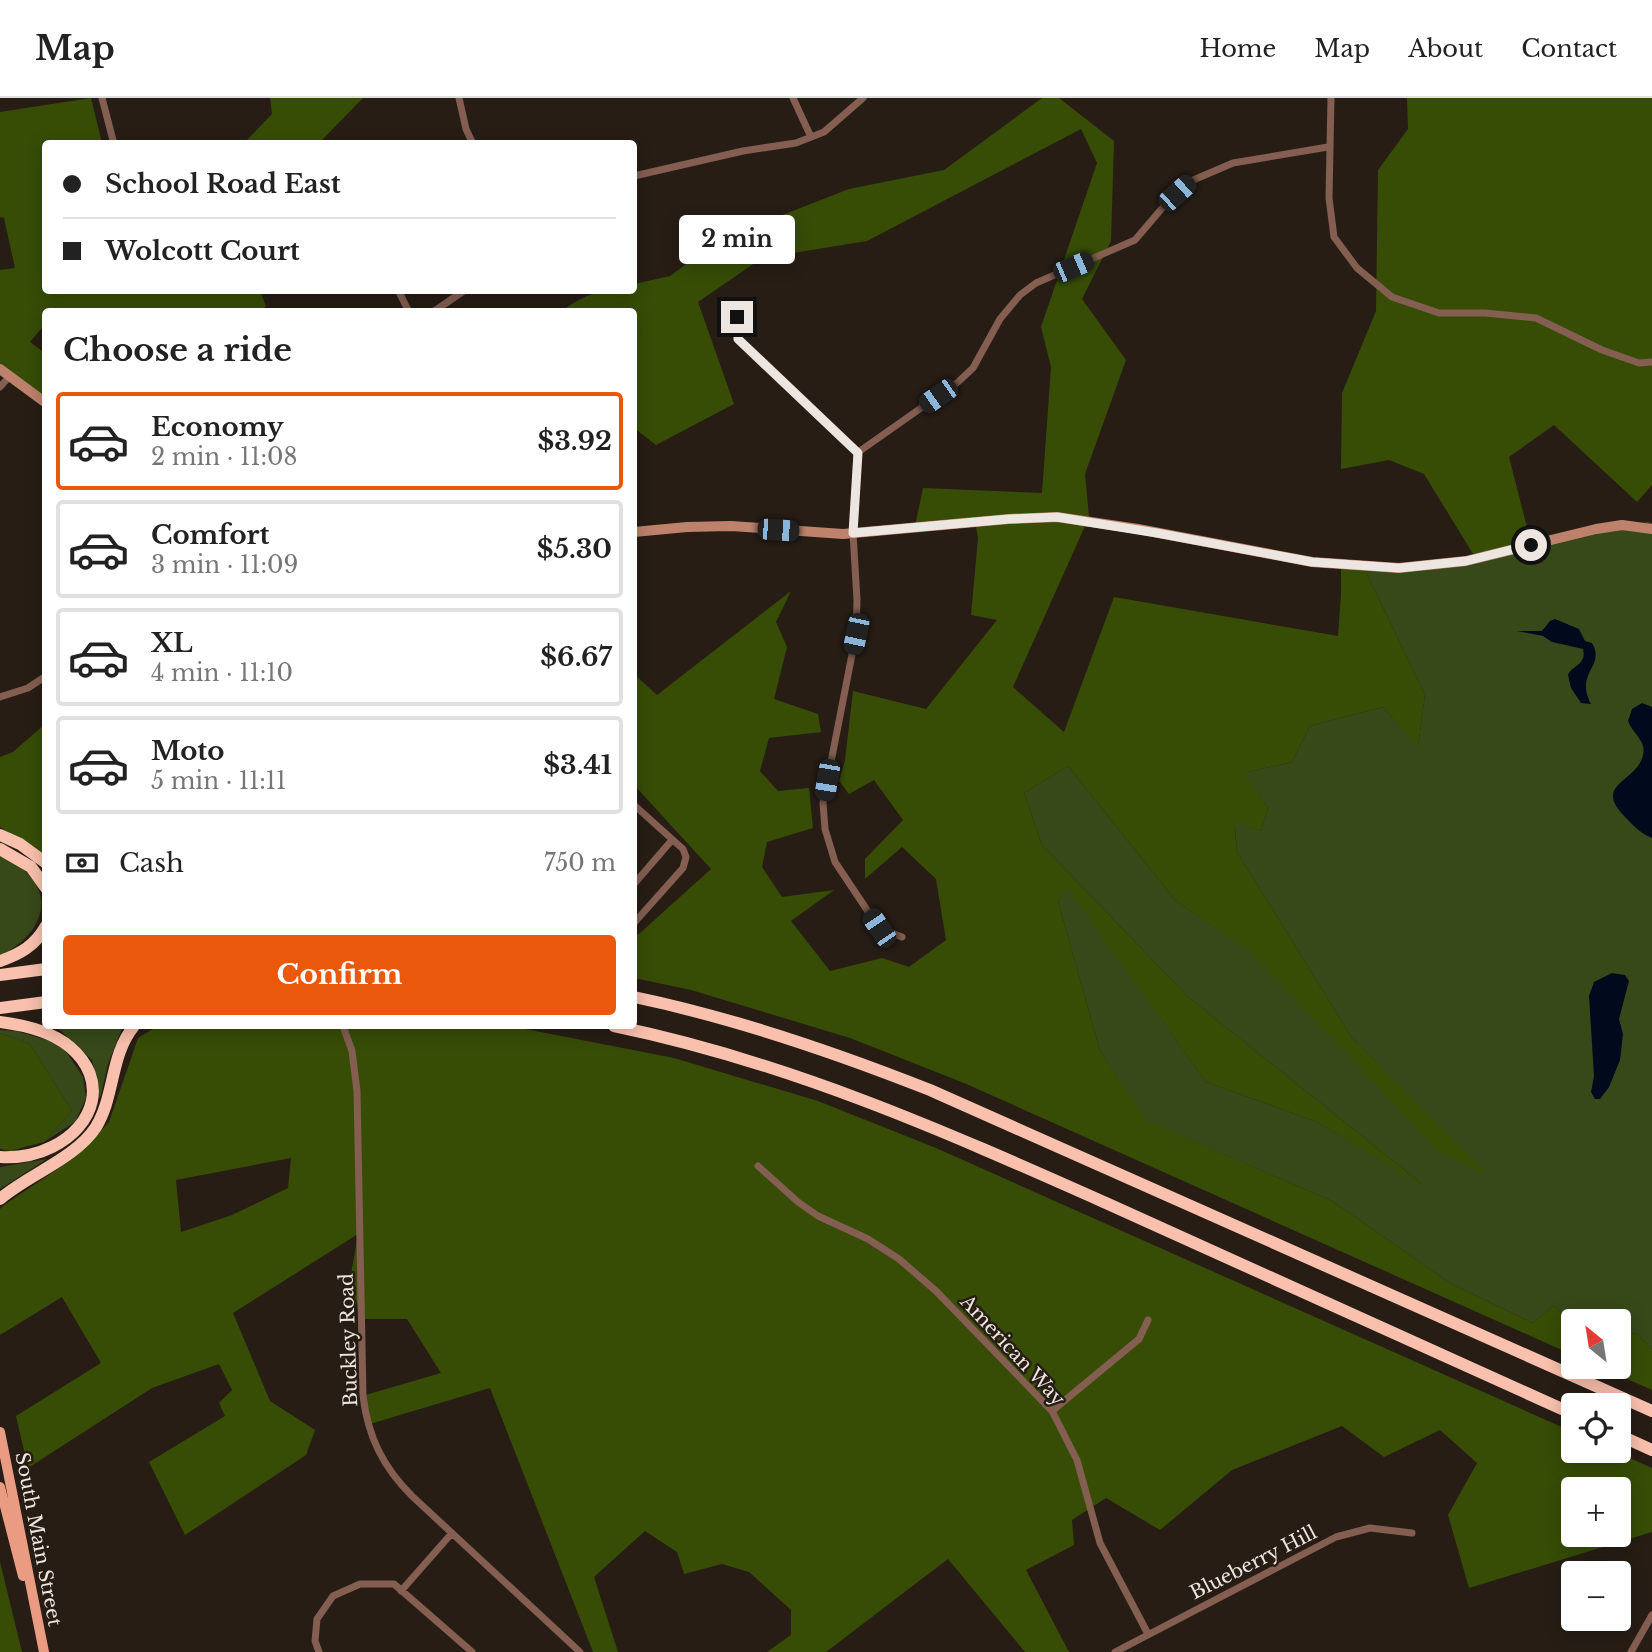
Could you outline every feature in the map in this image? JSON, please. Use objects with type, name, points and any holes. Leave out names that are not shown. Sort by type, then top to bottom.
[{"type":"highway","points":[[0,835],[20,844],[42,860]]},
{"type":"highway","points":[[0,849],[31,867],[42,882]]},
{"type":"highway","points":[[0,961],[34,944],[42,932]]},
{"type":"highway","points":[[0,975],[42,970]]},
{"type":"highway","points":[[637,998],[809,1045],[930,1090],[1652,1411]]},
{"type":"highway","points":[[0,1008],[42,1003]]},
{"type":"highway","points":[[0,1022],[40,1031],[63,1042],[87,1067],[93,1087],[89,1112],[81,1125],[64,1141],[33,1154],[0,1157]]},
{"type":"highway","points":[[0,1199],[76,1147],[91,1133],[102,1115],[122,1043],[132,1029]]},
{"type":"highway","points":[[627,1029],[716,1050],[792,1073],[925,1123],[1561,1409]]},
{"type":"highway","points":[[1631,1440],[1652,1450]]},
{"type":"main road","name":"South Main Street","points":[[0,1432],[44,1652]]},
{"type":"main road","name":"South Main Street","points":[[0,1487],[44,1652]]},
{"type":"street","points":[[102,98],[113,140]]},
{"type":"street","points":[[459,98],[471,140]]},
{"type":"street","points":[[793,98],[811,137]]},
{"type":"street","points":[[637,175],[743,151],[796,144],[824,132],[863,98]]},
{"type":"street","points":[[1331,98],[1329,198],[1334,237],[1357,268],[1392,297],[1439,313],[1485,313],[1536,318],[1602,349],[1639,363],[1652,362]]},
{"type":"street","points":[[858,453],[958,382],[973,368],[1000,319],[1035,283],[1135,240],[1164,206],[1191,181],[1233,163],[1328,147]]},
{"type":"street","points":[[439,308],[459,294]]},
{"type":"street","points":[[737,317],[738,339],[858,453]]},
{"type":"street","points":[[0,369],[42,399]]},
{"type":"street","points":[[0,387],[10,376]]},
{"type":"street","points":[[858,453],[853,533],[856,634],[823,803],[825,829],[835,862],[879,928],[902,937]]},
{"type":"street","points":[[637,532],[702,526],[853,533],[1057,517],[1312,562],[1399,568],[1466,561],[1596,529],[1622,525],[1652,529]]},
{"type":"street","points":[[0,697],[27,688],[42,679]]},
{"type":"street","points":[[637,808],[685,853],[686,863],[637,920]]},
{"type":"street","points":[[637,881],[672,840]]},
{"type":"street","name":"Buckley Road","points":[[344,1029],[352,1052],[358,1091],[362,1369],[366,1416],[374,1445],[391,1474],[580,1652]]},
{"type":"street","name":"American Way","points":[[758,1166],[818,1216],[868,1239],[900,1259],[936,1291],[1052,1411],[1077,1460],[1100,1543],[1148,1634]]},
{"type":"street","points":[[1052,1411],[1139,1339],[1149,1320]]},
{"type":"street","name":"Blueberry Hill","points":[[1115,1652],[1336,1538],[1370,1528],[1412,1533]]},
{"type":"street","points":[[401,1591],[452,1533]]},
{"type":"street","points":[[319,1652],[315,1641],[317,1619],[333,1596],[360,1584],[394,1584],[472,1652]]},
{"type":"street","points":[[1631,1652],[1652,1615]]},
{"type":"green space","points":[[91,98],[101,140],[42,140],[42,294],[261,294],[266,306],[42,308],[42,328],[30,342],[42,351],[42,394],[0,368],[0,270],[15,268],[4,218],[0,217],[0,112]]},
{"type":"green space","points":[[270,98],[363,98],[322,140],[247,140],[272,114]]},
{"type":"green space","points":[[1042,98],[1059,98],[1114,141],[1111,241],[1082,299],[1126,360],[1085,474],[1089,517],[1013,687],[1064,732],[1114,597],[1338,636],[1341,565],[1364,568],[1425,695],[1418,747],[1383,707],[1310,726],[1292,762],[1244,773],[1268,808],[1261,831],[1234,820],[1237,852],[1352,1038],[1490,1176],[1439,1152],[1250,952],[1175,900],[1068,766],[1024,793],[1042,845],[1188,997],[1427,1188],[1315,1121],[1206,1082],[1067,888],[1058,901],[1100,1051],[1147,1121],[1332,1201],[1450,1283],[1533,1323],[1554,1305],[1561,1313],[1561,1350],[964,1083],[850,1038],[691,990],[637,979],[637,934],[711,869],[637,788],[637,677],[657,695],[791,591],[776,622],[787,647],[774,699],[818,714],[821,732],[769,738],[760,771],[778,791],[809,788],[813,828],[767,842],[762,867],[782,897],[834,890],[791,921],[830,971],[882,958],[909,967],[946,940],[936,879],[902,847],[865,879],[865,859],[903,820],[874,780],[849,794],[839,781],[845,760],[853,691],[926,709],[997,620],[971,615],[978,538],[975,521],[915,526],[923,488],[1042,493],[1051,367],[1041,327],[1097,163],[1081,129],[867,241],[762,258],[698,302],[734,404],[656,445],[637,430],[637,308],[566,308],[594,294],[637,294],[637,283],[670,276],[721,239],[849,189],[944,170]]},
{"type":"green space","points":[[1407,98],[1652,98],[1652,485],[1637,502],[1554,425],[1509,457],[1530,539],[1475,557],[1424,474],[1389,460],[1341,469],[1342,393],[1376,311],[1378,170],[1408,129]]},
{"type":"green space","points":[[1652,523],[1652,1349],[1636,1333],[1631,1335],[1631,1309],[1561,1309],[1561,1313],[1554,1305],[1533,1323],[1450,1283],[1332,1201],[1146,1121],[1100,1051],[1058,901],[1057,872],[1206,1082],[1315,1121],[1422,1184],[1188,997],[1042,845],[1024,793],[1068,766],[1175,900],[1250,951],[1487,1175],[1352,1038],[1237,852],[1235,828],[1230,817],[1261,831],[1268,808],[1243,773],[1292,762],[1310,726],[1383,707],[1418,746],[1425,695],[1364,568],[1475,557],[1530,539]]},
{"type":"green space","points":[[42,727],[42,853],[0,827],[0,757],[13,752]]},
{"type":"green space","points":[[0,855],[8,858],[32,878],[39,890],[41,903],[40,915],[34,927],[14,948],[0,955]]},
{"type":"green space","points":[[59,1029],[122,1029],[108,1064],[100,1099],[92,1060]]},
{"type":"green space","points":[[153,1029],[525,1029],[674,1058],[818,1101],[936,1148],[1561,1427],[1561,1463],[1631,1463],[1631,1459],[1652,1468],[1652,1532],[1631,1538],[1631,1477],[1561,1477],[1561,1547],[1603,1547],[1469,1588],[1448,1515],[1477,1463],[1440,1430],[1384,1457],[1342,1426],[1232,1470],[1160,1530],[1106,1498],[1072,1520],[1074,1545],[1026,1570],[1069,1652],[1025,1652],[948,1559],[826,1652],[767,1652],[791,1635],[791,1610],[749,1572],[722,1564],[684,1574],[677,1552],[645,1531],[594,1577],[618,1652],[593,1652],[490,1388],[370,1424],[362,1396],[441,1373],[407,1319],[361,1319],[350,1280],[358,1234],[233,1313],[270,1401],[315,1430],[306,1455],[185,1535],[149,1462],[225,1416],[219,1403],[232,1390],[219,1364],[152,1388],[28,1468],[16,1416],[101,1363],[62,1297],[0,1335],[0,1209],[74,1158],[109,1122],[138,1038]],"holes":[[[291,1158],[288,1188],[232,1215],[181,1232],[176,1180]]]},
{"type":"green space","points":[[0,1030],[16,1031],[61,1044],[83,1077],[86,1098],[75,1122],[44,1142],[72,1111],[30,1044],[0,1033]]},
{"type":"green space","points":[[0,1033],[30,1044],[72,1111],[44,1142],[10,1151],[0,1149]]},
{"type":"green space","points":[[47,1159],[0,1189],[0,1167]]},
{"type":"green space","points":[[1636,1333],[1652,1349],[1652,1390],[1627,1379],[1631,1379],[1631,1335]]},
{"type":"green space","points":[[0,1562],[22,1652],[0,1652]]},
{"type":"water","points":[[1555,619],[1579,629],[1585,641],[1592,643],[1595,658],[1586,684],[1591,704],[1581,703],[1571,688],[1568,675],[1581,662],[1583,649],[1517,631],[1542,631]]},
{"type":"water","points":[[1642,703],[1652,707],[1652,838],[1626,818],[1616,806],[1613,797],[1614,790],[1633,772],[1643,755],[1643,745],[1628,721],[1632,709]]},
{"type":"water","points":[[1612,973],[1625,975],[1629,981],[1619,1019],[1623,1034],[1620,1060],[1609,1087],[1600,1099],[1595,1099],[1591,1092],[1594,1076],[1589,996],[1594,982]]},
{"type":"route","points":[[737,317],[738,339],[858,453],[853,533],[1057,517],[1138,529],[1287,558],[1370,568],[1447,564],[1531,545]]}]
